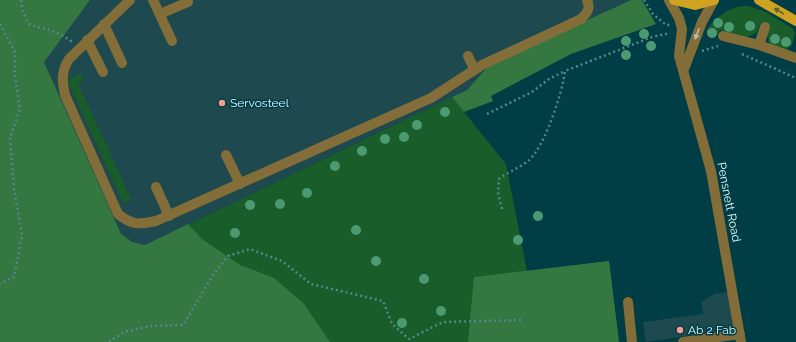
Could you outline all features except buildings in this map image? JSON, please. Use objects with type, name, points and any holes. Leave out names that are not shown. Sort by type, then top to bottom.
[{"type":"main road","points":[[674,0],[694,5],[714,0]]},
{"type":"main road","points":[[759,0],[796,21]]},
{"type":"street","points":[[130,0],[68,59],[62,69],[62,79],[65,95],[118,214],[129,222],[142,224],[169,216],[240,184],[581,19],[588,12],[590,5],[587,0]]},
{"type":"street","points":[[153,0],[172,41]]},
{"type":"street","name":"Pensnett Road","points":[[669,0],[679,18],[681,34],[680,56],[711,171],[741,338]]},
{"type":"street","points":[[684,69],[702,22],[714,0]]},
{"type":"street","points":[[160,14],[188,2]]},
{"type":"street","points":[[104,24],[122,63]]},
{"type":"street","points":[[759,45],[765,27]]},
{"type":"street","points":[[87,40],[103,72]]},
{"type":"street","points":[[722,41],[759,45],[795,55]]},
{"type":"street","points":[[468,56],[474,70]]},
{"type":"street","points":[[226,155],[240,184]]},
{"type":"street","points":[[156,187],[169,216]]},
{"type":"street","points":[[628,302],[632,342]]},
{"type":"street","points":[[683,342],[741,338]]},
{"type":"path","points":[[21,0],[23,12],[29,24],[50,29],[62,34],[79,48]]},
{"type":"path","points":[[0,24],[15,52],[20,109],[10,138],[14,189],[22,235],[14,277],[0,284]]},
{"type":"path","points":[[487,114],[532,92],[549,79],[564,71],[667,32],[681,34]]},
{"type":"path","points":[[700,51],[707,51],[722,41]]},
{"type":"path","points":[[739,53],[796,78]]},
{"type":"path","points":[[502,209],[498,193],[499,179],[508,172],[529,161],[541,142],[553,115],[564,83],[564,71]]},
{"type":"path","points":[[109,342],[124,332],[150,326],[182,325],[213,275],[228,256],[250,248],[282,262],[311,284],[383,301],[392,324],[408,339],[443,322],[523,320]]},
{"type":"shaded area","points":[[0,0],[631,0],[489,65],[467,90],[119,258]]},
{"type":"shaded area","points":[[733,291],[739,328],[646,342],[643,322],[703,314],[701,302],[714,294]]},
{"type":"green space","points":[[0,0],[90,0],[44,62],[121,234],[132,242],[145,245],[188,224],[202,239],[240,265],[274,278],[304,304],[330,342],[0,342]]},
{"type":"green space","points":[[631,0],[642,0],[656,24],[571,54],[491,96],[493,101],[464,112],[452,97],[467,90],[489,65]]},
{"type":"green space","points":[[0,3],[119,258],[452,97],[506,164],[527,271],[609,261],[619,342],[0,342]]},
{"type":"green space","points":[[749,6],[766,12],[792,28],[795,33],[792,45],[786,50],[769,44],[767,35],[770,26],[761,23],[756,33],[745,38],[720,30],[715,38],[706,31],[724,12],[736,7]]},
{"type":"green space","points":[[80,73],[84,81],[78,83],[131,199],[123,203],[69,84],[70,80]]},
{"type":"green space","points":[[609,261],[619,342],[468,342],[474,277]]},
{"type":"place","name":"Servosteel","points":[[222,103]]},
{"type":"place","name":"Ab 2 Fab","points":[[680,330]]}]
